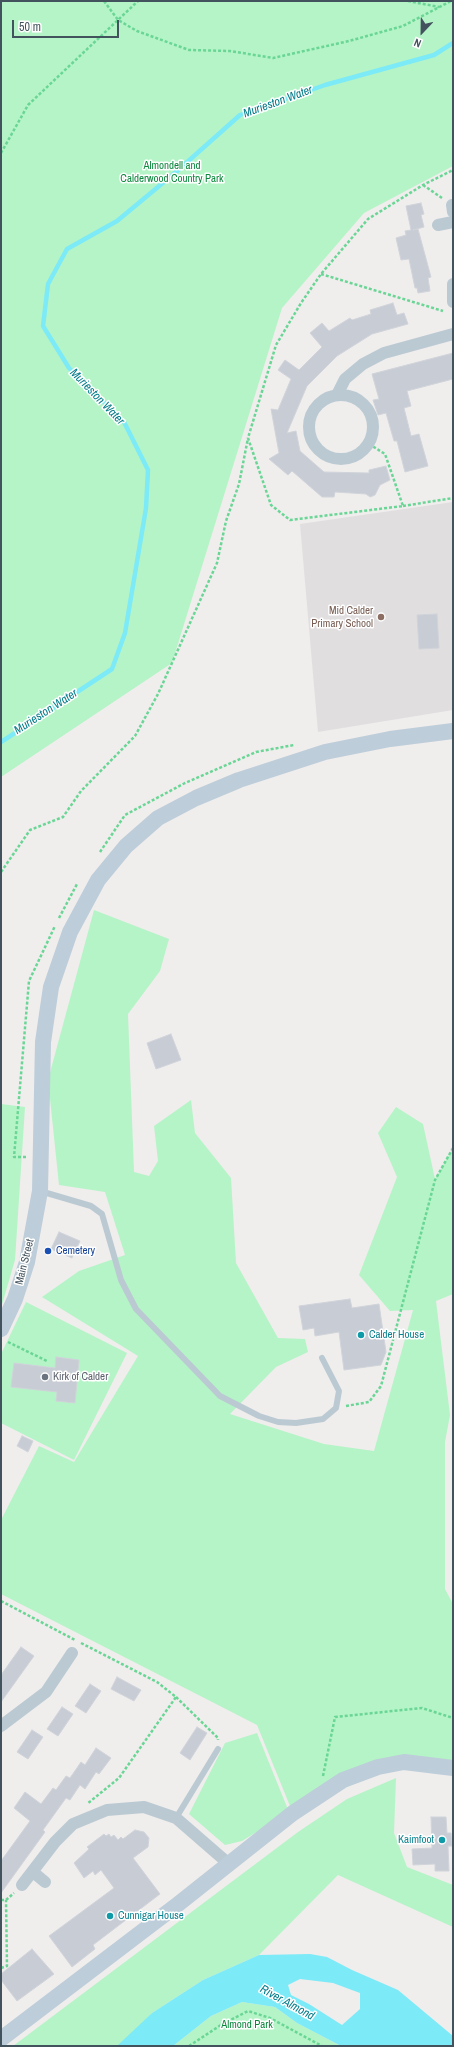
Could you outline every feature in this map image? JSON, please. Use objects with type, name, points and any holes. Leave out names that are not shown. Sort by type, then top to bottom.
[{"type":"street","points":[[438,225],[453,222]]},
{"type":"street","points":[[449,307],[453,284]]},
{"type":"street","points":[[337,395],[354,397],[366,406],[372,416],[374,427],[369,444],[357,455],[347,459],[334,458],[323,454],[315,446],[310,435],[309,425],[311,414],[318,405],[326,398],[337,395],[345,379],[363,364],[379,356],[453,334]]},
{"type":"street","name":"Main Street","points":[[1,1329],[15,1299],[27,1262],[40,1191],[43,1042],[51,987],[70,932],[98,880],[126,846],[158,818],[196,798],[239,780],[325,752],[390,739],[453,731]]},
{"type":"street","points":[[1,1726],[46,1692],[72,1653]]},
{"type":"street","points":[[1,2039],[293,1813],[343,1780],[378,1767],[404,1762],[453,1768]]},
{"type":"street","points":[[22,1885],[55,1842],[73,1824],[106,1810],[144,1807],[176,1818],[229,1864]]},
{"type":"street","points":[[33,1872],[45,1882]]},
{"type":"lane","points":[[40,1191],[91,1206],[102,1214],[121,1280],[136,1309],[220,1396],[259,1416],[278,1422],[296,1423],[323,1419],[336,1408],[339,1391],[322,1358]]},
{"type":"lane","points":[[176,1818],[218,1749]]},
{"type":"path","points":[[104,1],[118,20],[137,31],[189,50],[230,52],[273,58],[349,42],[403,26],[451,1]]},
{"type":"path","points":[[1,153],[28,105],[138,1]]},
{"type":"path","points":[[408,1],[439,8]]},
{"type":"path","points":[[423,185],[452,209]]},
{"type":"path","points":[[321,274],[449,307]]},
{"type":"path","points":[[1,872],[30,830],[63,817],[81,791],[134,736],[158,694],[217,563],[226,520],[239,484],[248,438]]},
{"type":"path","points":[[403,506],[453,498]]},
{"type":"path","points":[[96,858],[125,815],[185,783],[256,752],[302,744]]},
{"type":"path","points":[[40,1158],[14,1157],[29,981],[70,895],[78,883]]},
{"type":"path","points":[[336,1408],[369,1402],[381,1386],[435,1180],[453,1148]]},
{"type":"path","points":[[1,1345],[8,1341],[47,1362]]},
{"type":"path","points":[[1,1601],[157,1682],[176,1697],[218,1738],[218,1749]]},
{"type":"path","points":[[73,1824],[88,1803],[119,1778],[176,1697]]},
{"type":"path","points":[[319,1796],[336,1717],[422,1708],[453,1718]]},
{"type":"path","points":[[1,1968],[7,1966],[6,1900]]},
{"type":"path","points":[[189,2046],[221,2025],[248,2011],[270,2018],[322,2046]]},
{"type":"shaded area","name":"Mid Calder Primary School","points":[[453,502],[453,710],[318,732],[300,524]]},
{"type":"green space","name":"Almondell and Calderwood Country Park","points":[[1,1],[453,1],[453,166],[364,213],[282,308],[172,663],[1,777]]},
{"type":"green space","points":[[94,910],[169,939],[160,971],[128,1014],[134,1172],[149,1176],[158,1161],[154,1126],[191,1100],[195,1133],[231,1178],[236,1263],[278,1338],[305,1339],[308,1352],[276,1367],[230,1414],[324,1444],[374,1451],[413,1310],[390,1311],[359,1275],[397,1177],[378,1133],[396,1107],[423,1124],[435,1179],[453,1148],[453,1294],[436,1301],[450,1415],[445,1442],[445,1589],[453,1604],[453,1768],[404,1762],[292,1811],[257,1725],[1,1594],[1,1520],[39,1446],[74,1462],[138,1356],[42,1297],[79,1271],[125,1255],[105,1192],[59,1185],[48,1080]]},
{"type":"green space","points":[[1,1104],[25,1107],[15,1260],[1,1308]]},
{"type":"green space","points":[[26,1302],[127,1353],[74,1460],[1,1423],[1,1354]]},
{"type":"green space","points":[[257,1733],[289,1812],[242,1841],[225,1845],[189,1814],[225,1743]]},
{"type":"green space","points":[[396,1778],[394,1833],[407,1867],[453,1885],[453,1927],[338,1875],[259,1955],[203,1980],[152,2013],[121,2046],[13,2046],[298,1832],[347,1799]]},
{"type":"green space","name":"Almond Park","points":[[242,2002],[275,2007],[297,2023],[341,2046],[173,2046],[211,2016]]},
{"type":"water","name":"River Almond","points":[[310,1954],[327,1957],[352,1970],[398,1990],[453,2036],[453,2046],[341,2046],[297,2023],[275,2007],[242,2002],[211,2016],[173,2046],[117,2046],[152,2013],[203,1980],[259,1955]],"holes":[[[300,1979],[333,1983],[360,1993],[360,2009],[342,2025],[309,2004],[291,1995],[288,1985]]]},
{"type":"building","points":[[421,203],[424,214],[421,215],[424,227],[413,230],[418,229],[431,277],[428,278],[430,291],[418,293],[417,288],[415,288],[409,259],[401,260],[396,238],[406,235],[405,231],[411,230],[406,206]]},
{"type":"building","points":[[393,303],[397,315],[404,313],[408,324],[372,334],[337,356],[307,386],[287,433],[296,431],[300,451],[324,472],[369,473],[369,470],[386,466],[390,480],[380,485],[375,495],[370,497],[366,494],[335,492],[334,497],[322,497],[292,471],[288,475],[269,459],[279,453],[271,409],[278,410],[291,379],[278,370],[285,360],[299,370],[322,347],[310,333],[322,323],[329,331],[350,318],[352,320],[371,314],[370,310]]},
{"type":"building","points":[[453,353],[453,379],[407,391],[411,406],[404,408],[411,436],[419,434],[428,466],[405,472],[397,441],[394,441],[386,413],[378,415],[373,400],[379,399],[372,374]]},
{"type":"building","points":[[437,614],[439,648],[419,649],[417,615]]},
{"type":"building","points":[[171,1034],[181,1060],[156,1069],[147,1043]]},
{"type":"building","points":[[59,1232],[80,1241],[72,1258],[51,1249]]},
{"type":"building","name":"Calder House","points":[[350,1299],[352,1308],[379,1304],[386,1352],[381,1365],[344,1370],[339,1332],[315,1336],[314,1328],[303,1330],[299,1306]]},
{"type":"building","name":"Kirk of Calder","points":[[56,1357],[79,1360],[75,1403],[56,1401],[57,1392],[11,1387],[14,1363],[55,1368]]},
{"type":"building","points":[[22,1436],[33,1441],[28,1452],[17,1446]]},
{"type":"building","points":[[21,1647],[34,1656],[1,1702],[1,1675]]},
{"type":"building","points":[[117,1677],[141,1690],[134,1701],[111,1689]]},
{"type":"building","points":[[90,1684],[101,1691],[86,1713],[75,1706]]},
{"type":"building","points":[[62,1707],[73,1714],[58,1736],[47,1729]]},
{"type":"building","points":[[197,1727],[207,1733],[190,1760],[180,1753]]},
{"type":"building","points":[[32,1730],[43,1737],[28,1759],[17,1752]]},
{"type":"building","points":[[96,1748],[111,1758],[99,1774],[96,1772],[85,1789],[80,1785],[70,1800],[66,1798],[43,1830],[45,1832],[1,1893],[1,1861],[30,1821],[14,1808],[25,1792],[41,1804],[53,1788],[56,1790],[66,1776],[70,1778],[81,1762],[85,1765]]},
{"type":"building","name":"Kaimfoot","points":[[431,1817],[446,1817],[447,1833],[451,1833],[452,1846],[448,1846],[449,1871],[435,1871],[435,1864],[413,1865],[412,1849],[432,1848]]},
{"type":"building","name":"Cunnigar House","points":[[135,1830],[144,1832],[149,1838],[148,1847],[133,1858],[160,1894],[93,1945],[95,1949],[72,1967],[49,1936],[114,1888],[101,1870],[95,1875],[93,1871],[84,1878],[74,1863],[89,1849],[87,1847],[104,1834],[106,1836],[109,1834],[111,1837],[114,1835],[118,1840],[121,1837],[123,1839]]},
{"type":"building","points":[[32,1949],[54,1974],[17,2001],[1,1980],[1,1974]]},
{"type":"waterway","name":"Murieston Water","points":[[1,742],[112,669],[125,633],[146,508],[148,470],[124,422],[69,368],[43,326],[48,284],[67,249],[117,221],[176,172],[240,115],[325,85],[434,55],[453,43]]},
{"type":"place","name":"Mid Calder Primary School","points":[[381,617]]},
{"type":"place","name":"Cemetery","points":[[48,1251]]},
{"type":"place","name":"Calder House","points":[[361,1335]]},
{"type":"place","name":"Kirk of Calder","points":[[45,1377]]},
{"type":"place","name":"Kaimfoot","points":[[442,1840]]},
{"type":"place","name":"Cunnigar House","points":[[110,1916]]}]
